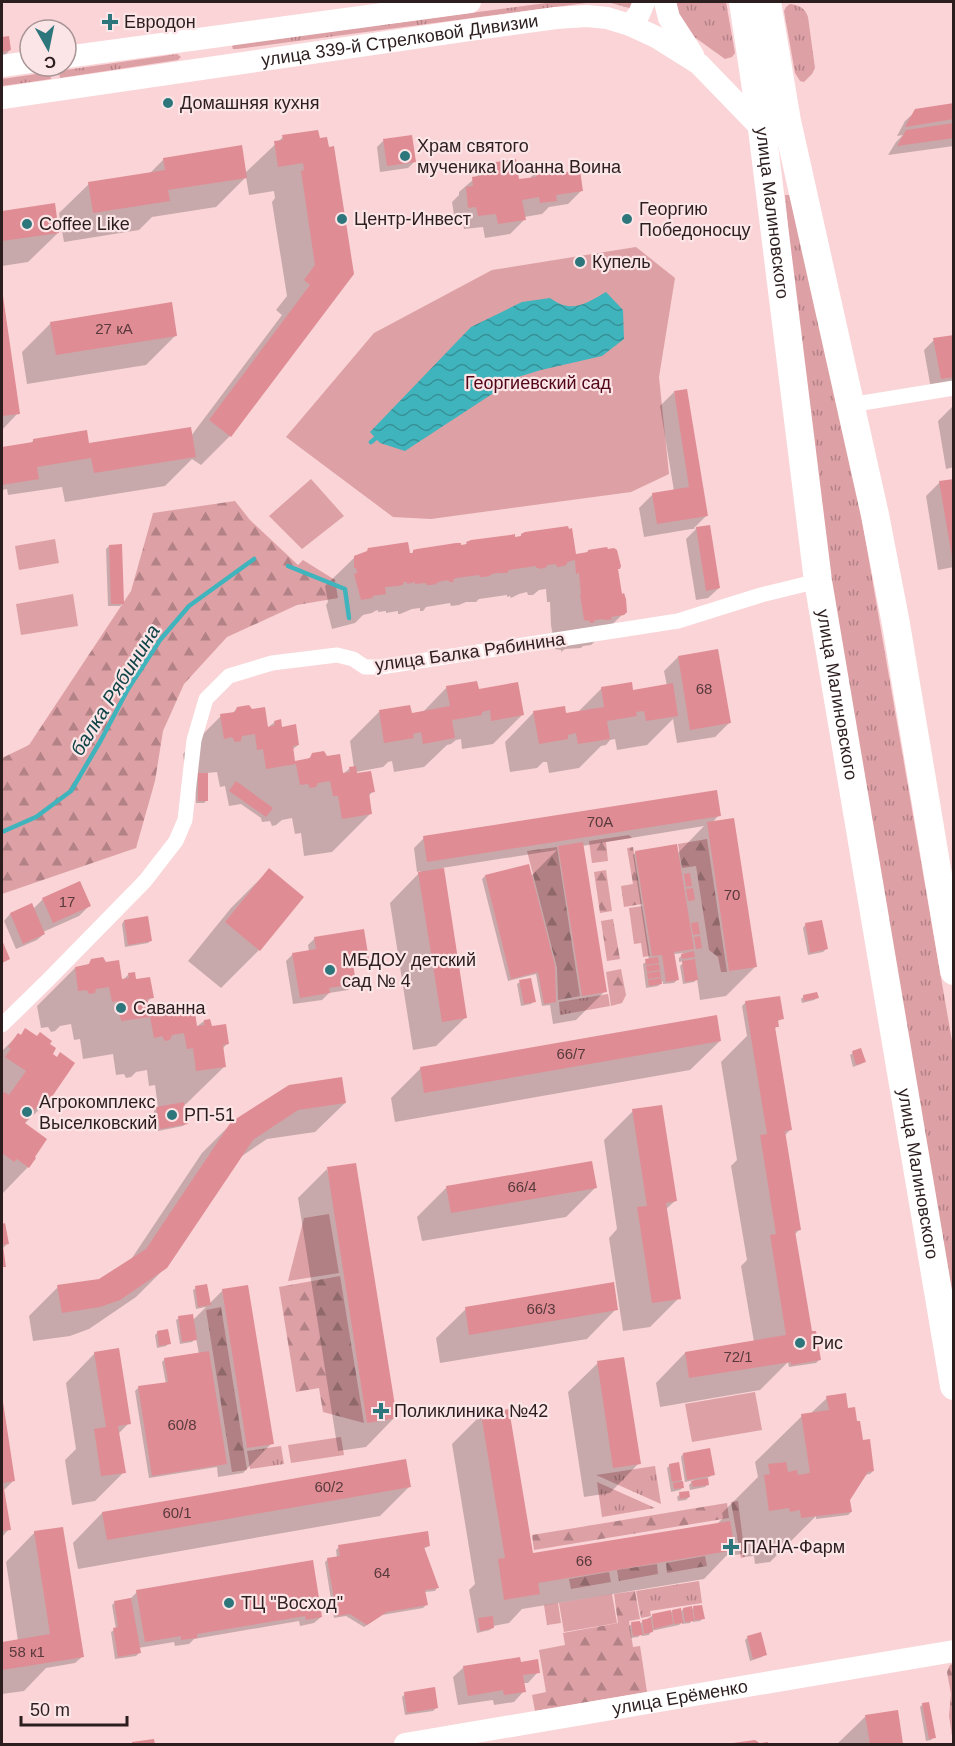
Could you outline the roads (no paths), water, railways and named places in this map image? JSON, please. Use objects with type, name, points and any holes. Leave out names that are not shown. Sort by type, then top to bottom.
[{"type":"highway","name":"улица Малиновского","points":[[743,2],[762,129],[818,581],[954,1386]]},
{"type":"highway","name":"улица Малиновского","points":[[767,2],[787,121],[875,515],[896,624],[954,971]]},
{"type":"main road","name":"улица 339-й Стрелковой Дивизии","points":[[78,55],[402,6],[470,2]]},
{"type":"main road","points":[[630,25],[639,14],[644,2]]},
{"type":"main road","points":[[665,2],[669,18],[699,64]]},
{"type":"main road","name":"улица 339-й Стрелковой Дивизии","points":[[2,98],[556,18],[587,16],[607,18],[630,25],[656,37],[699,64],[762,129]]},
{"type":"main road","points":[[226,34],[219,39],[217,51],[222,60],[228,64]]},
{"type":"main road","points":[[181,40],[191,49],[194,61],[186,70]]},
{"type":"main road","points":[[2,66],[18,64]]},
{"type":"main road","name":"улица Ерёменко","points":[[405,1744],[954,1651]]},
{"type":"street","points":[[850,405],[954,388]]},
{"type":"street","name":"улица Балка Рябинина","points":[[2,1025],[145,881],[176,841],[185,820],[194,740],[206,699],[229,676],[273,663],[337,655],[353,659],[365,667],[381,667],[667,623],[818,581]]},
{"type":"water","points":[[606,292],[623,310],[624,339],[602,356],[518,377],[405,451],[380,443],[370,432],[471,327],[522,302],[550,298],[565,306],[578,306]]},
{"type":"waterway","name":"балка Рябинина","points":[[371,442],[376,438]]},
{"type":"waterway","name":"балка Рябинина","points":[[2,832],[36,817],[71,791],[128,689],[160,640],[189,606],[254,559]]},
{"type":"waterway","points":[[288,566],[345,589],[349,618]]},
{"type":"place","name":"Евродон","points":[[110,22]]},
{"type":"place","name":"Домашняя кухня","points":[[168,103]]},
{"type":"place","name":"Храм святого мученика Иоанна Воина","points":[[405,156]]},
{"type":"place","name":"Центр-Инвест","points":[[342,219]]},
{"type":"place","name":"Георгию Победоносцу","points":[[627,219]]},
{"type":"place","name":"Coffee Like","points":[[27,224]]},
{"type":"place","name":"Купель","points":[[580,262]]},
{"type":"place","name":"МБДОУ детский сад № 4","points":[[330,970]]},
{"type":"place","name":"Саванна","points":[[121,1008]]},
{"type":"place","name":"Агрокомплекс Выселковский","points":[[27,1112]]},
{"type":"place","name":"РП-51","points":[[172,1115]]},
{"type":"place","name":"Рис","points":[[800,1343]]},
{"type":"place","name":"Поликлиника №42","points":[[381,1411]]},
{"type":"place","name":"ПАНА-Фарм","points":[[731,1547]]},
{"type":"place","name":"ТЦ \"Восход\"","points":[[229,1603]]},
{"type":"park label","name":"Георгиевский сад","points":[[538,383]]}]
